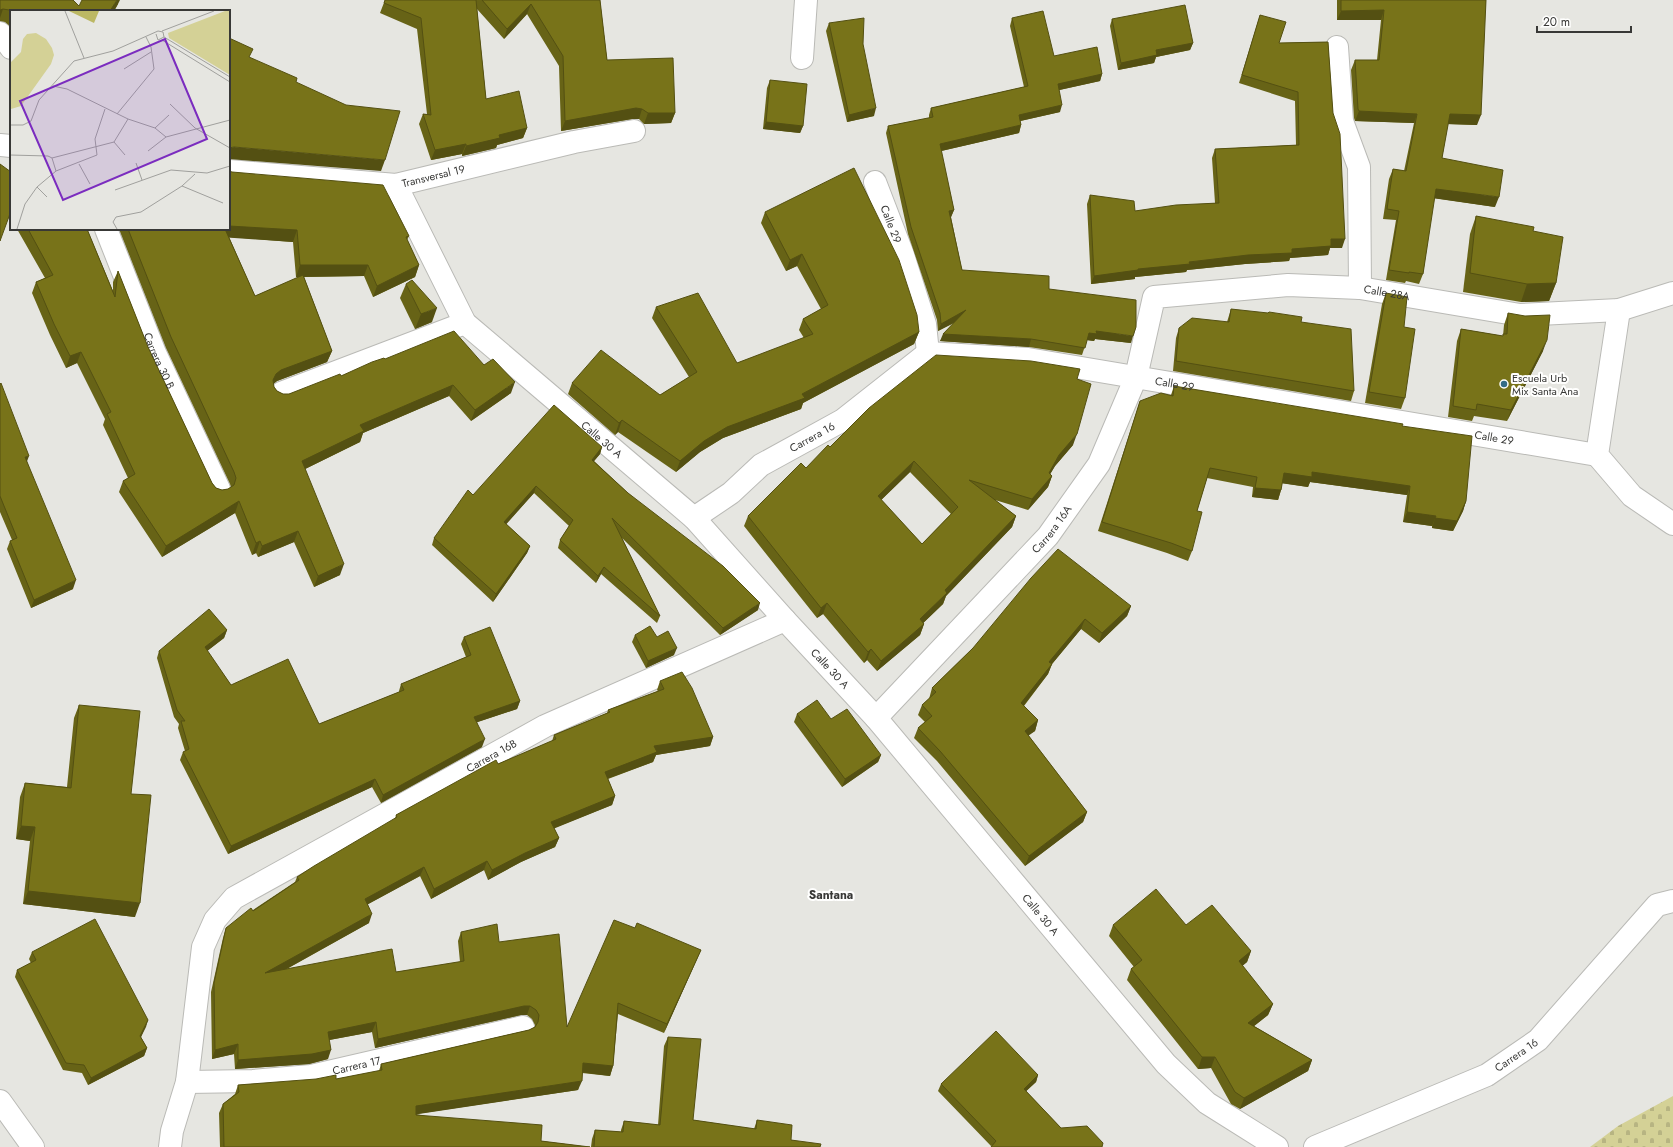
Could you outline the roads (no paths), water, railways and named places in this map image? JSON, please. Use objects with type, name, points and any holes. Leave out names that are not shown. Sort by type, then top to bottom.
[{"type":"street","points":[[802,58],[806,0]]},
{"type":"street","points":[[0,33],[10,47]]},
{"type":"street","points":[[1337,47],[1342,121],[1359,167],[1360,288]]},
{"type":"street","name":"Transversal 19","points":[[230,171],[396,185],[574,142],[634,131]]},
{"type":"street","points":[[0,145],[10,146]]},
{"type":"street","name":"Calle 29","points":[[875,182],[903,255],[925,324],[928,353],[1028,359],[1597,455]]},
{"type":"street","name":"Calle 30 A","points":[[396,185],[465,323],[694,518],[785,620],[876,718],[1166,1064],[1207,1103],[1278,1147]]},
{"type":"street","name":"Carrera 30 B","points":[[106,230],[155,353],[219,490]]},
{"type":"street","name":"Calle 28A","points":[[1154,297],[1288,285],[1360,288],[1520,315],[1619,310],[1673,293]]},
{"type":"street","name":"Carrera 16A","points":[[876,718],[1048,536],[1099,464],[1136,377],[1154,297]]},
{"type":"street","points":[[1619,310],[1597,455],[1632,496],[1673,524]]},
{"type":"street","points":[[281,393],[465,323]]},
{"type":"street","name":"Carrera 16","points":[[694,518],[731,493],[761,465],[843,420],[928,353]]},
{"type":"street","name":"Carrera 16B","points":[[170,1147],[172,1131],[187,1082],[203,947],[215,920],[234,898],[545,726],[785,620]]},
{"type":"street","name":"Carrera 16","points":[[1314,1147],[1486,1075],[1525,1049],[1538,1040],[1657,905],[1673,901]]},
{"type":"street","name":"Carrera 17","points":[[187,1082],[253,1081],[311,1076],[523,1027]]},
{"type":"street","points":[[0,1100],[33,1147]]},
{"type":"place","name":"Escuela Urb Mix Santa Ana","points":[[1504,384]]},
{"type":"district","name":"Santana","points":[[831,895]]}]
